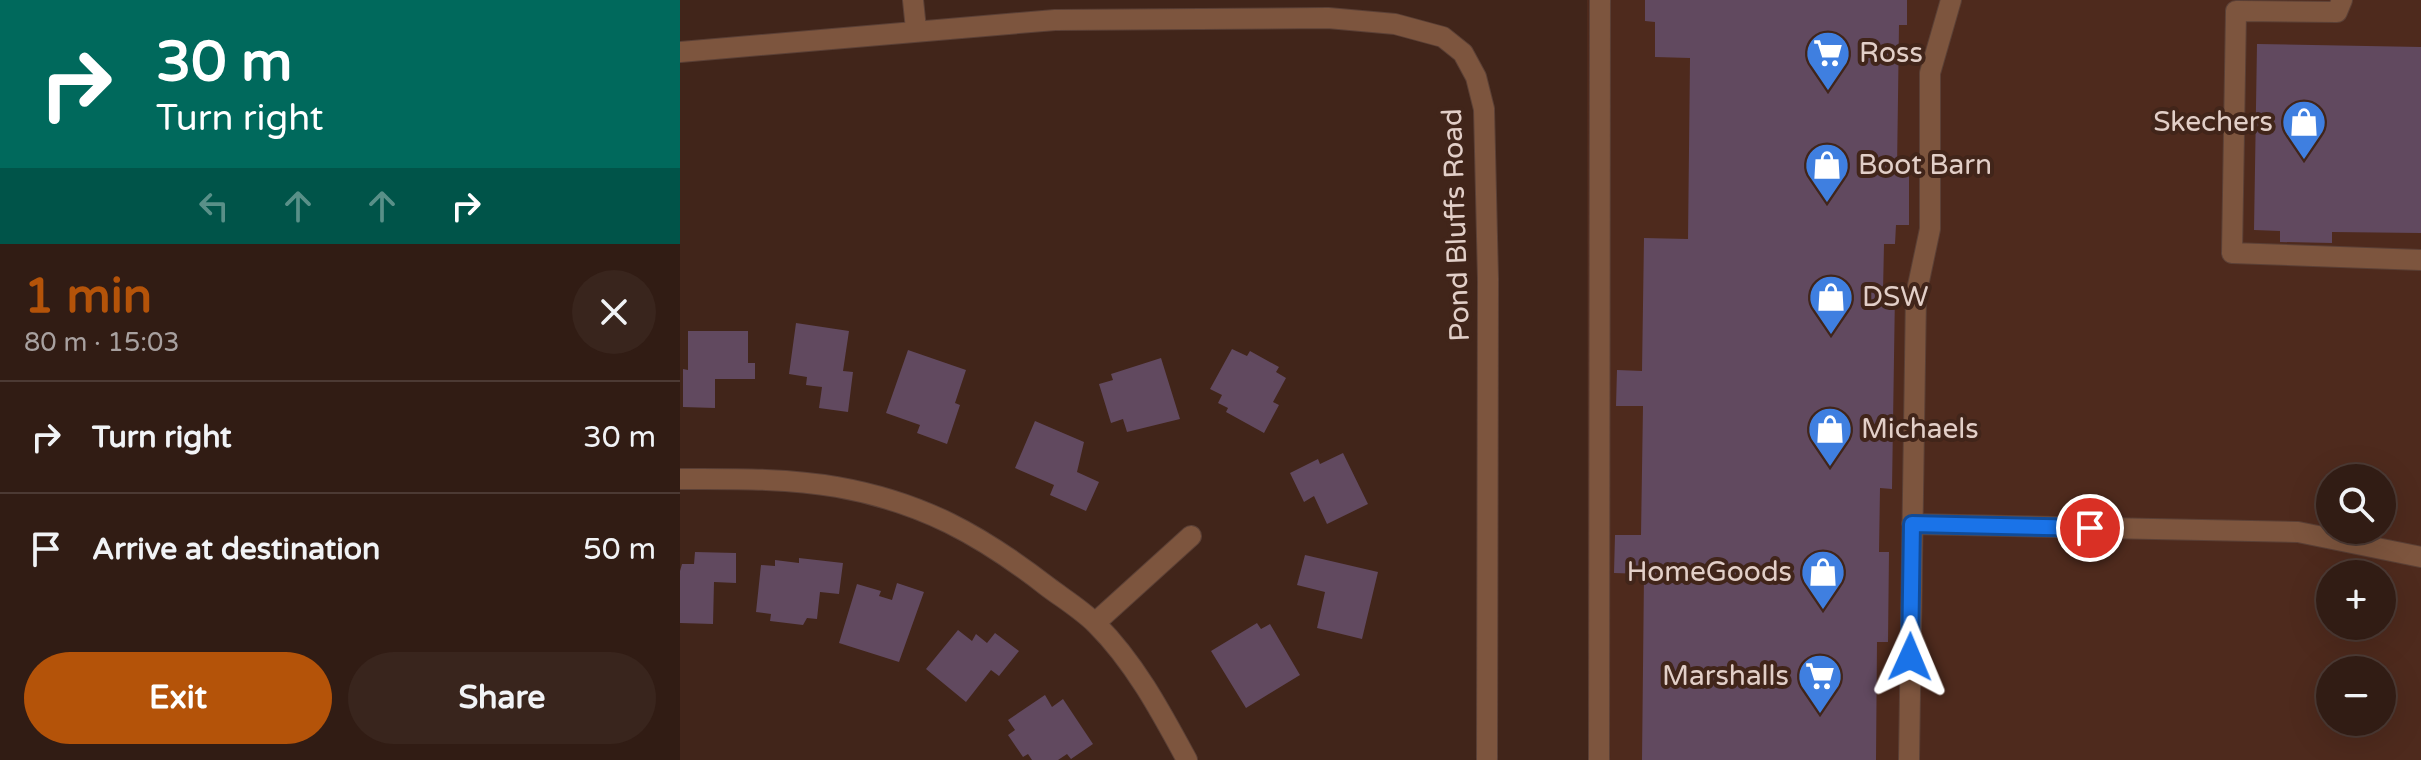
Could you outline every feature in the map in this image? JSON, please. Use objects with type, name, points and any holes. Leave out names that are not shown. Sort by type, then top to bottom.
[{"type":"street","points":[[913,0],[916,29]]},
{"type":"street","points":[[1599,760],[1600,0]]},
{"type":"street","points":[[1909,760],[1916,295],[1930,229],[1930,73],[1951,0]]},
{"type":"street","points":[[2342,0],[2337,12],[2236,11],[2232,253],[2421,260]]},
{"type":"street","name":"Pond Bluffs Road","points":[[680,52],[750,48],[916,29],[1238,9],[1395,24],[1443,37],[1463,53],[1476,77],[1484,109],[1488,264],[1487,760]]},
{"type":"street","points":[[680,479],[750,479],[835,486],[951,520],[1022,567],[1095,623],[1126,658],[1159,708],[1187,760]]},
{"type":"street","points":[[1912,524],[2298,532],[2421,557]]},
{"type":"street","points":[[1095,623],[1191,536]]},
{"type":"shaded area","points":[[1587,0],[2421,0],[2421,760],[1588,760]]},
{"type":"building","points":[[1645,0],[1907,0],[1907,25],[1899,25],[1897,170],[1909,170],[1909,225],[1896,225],[1895,244],[1884,244],[1883,292],[1895,292],[1892,489],[1880,488],[1879,552],[1889,552],[1888,642],[1877,642],[1876,760],[1642,760],[1644,574],[1614,573],[1615,535],[1641,535],[1643,406],[1616,406],[1617,370],[1642,371],[1644,238],[1688,239],[1690,58],[1655,57],[1655,22],[1645,21]]},
{"type":"building","points":[[2257,44],[2421,47],[2421,233],[2332,232],[2332,243],[2280,242],[2280,231],[2254,230]]},
{"type":"building","points":[[796,323],[849,331],[843,371],[853,372],[848,412],[819,408],[822,387],[806,385],[807,377],[789,374]]},
{"type":"building","points":[[688,331],[748,331],[748,363],[755,363],[755,379],[715,379],[715,408],[683,407],[683,369],[688,370]]},
{"type":"building","points":[[1232,349],[1247,356],[1250,351],[1279,367],[1276,372],[1286,378],[1273,402],[1279,405],[1264,433],[1226,412],[1228,408],[1218,403],[1222,395],[1210,389]]},
{"type":"building","points":[[908,350],[966,370],[955,403],[960,405],[947,444],[917,433],[920,425],[886,413]]},
{"type":"building","points":[[1161,358],[1180,419],[1127,432],[1123,419],[1111,423],[1099,384],[1113,380],[1111,374]]},
{"type":"building","points":[[1035,421],[1084,442],[1077,472],[1099,482],[1086,511],[1050,495],[1054,485],[1015,468]]},
{"type":"building","points":[[1343,453],[1368,504],[1327,524],[1314,496],[1304,502],[1290,473],[1318,459],[1320,464]]},
{"type":"building","points":[[695,552],[736,553],[736,583],[714,582],[713,624],[680,623],[680,571],[682,564],[694,564]]},
{"type":"building","points":[[1305,555],[1378,572],[1362,639],[1317,628],[1325,592],[1297,585]]},
{"type":"building","points":[[799,558],[843,563],[839,594],[820,592],[817,619],[807,618],[803,625],[770,621],[771,614],[756,612],[761,565],[775,566],[775,560],[799,563]]},
{"type":"building","points":[[897,583],[924,592],[899,662],[839,643],[857,584],[881,591],[879,596],[892,600]]},
{"type":"building","points":[[1257,623],[1261,629],[1270,624],[1300,675],[1246,708],[1211,651]]},
{"type":"building","points":[[958,630],[972,641],[976,634],[987,643],[995,633],[1019,651],[999,676],[991,670],[966,702],[926,669]]},
{"type":"building","points":[[1045,695],[1052,707],[1063,699],[1093,744],[1071,759],[1067,754],[1058,760],[1032,760],[1028,754],[1023,757],[1008,735],[1015,730],[1008,720]]},
{"type":"place","name":"Ross","points":[[1828,92]]},
{"type":"place","name":"Skechers","points":[[2304,161]]},
{"type":"place","name":"Boot Barn","points":[[1827,204]]},
{"type":"place","name":"DSW","points":[[1831,336]]},
{"type":"place","name":"Michaels","points":[[1830,468]]},
{"type":"place","name":"HomeGoods","points":[[1823,611]]},
{"type":"place","name":"Marshalls","points":[[1820,715]]},
{"type":"route","points":[[1910,657],[1912,524],[2090,528]]}]
